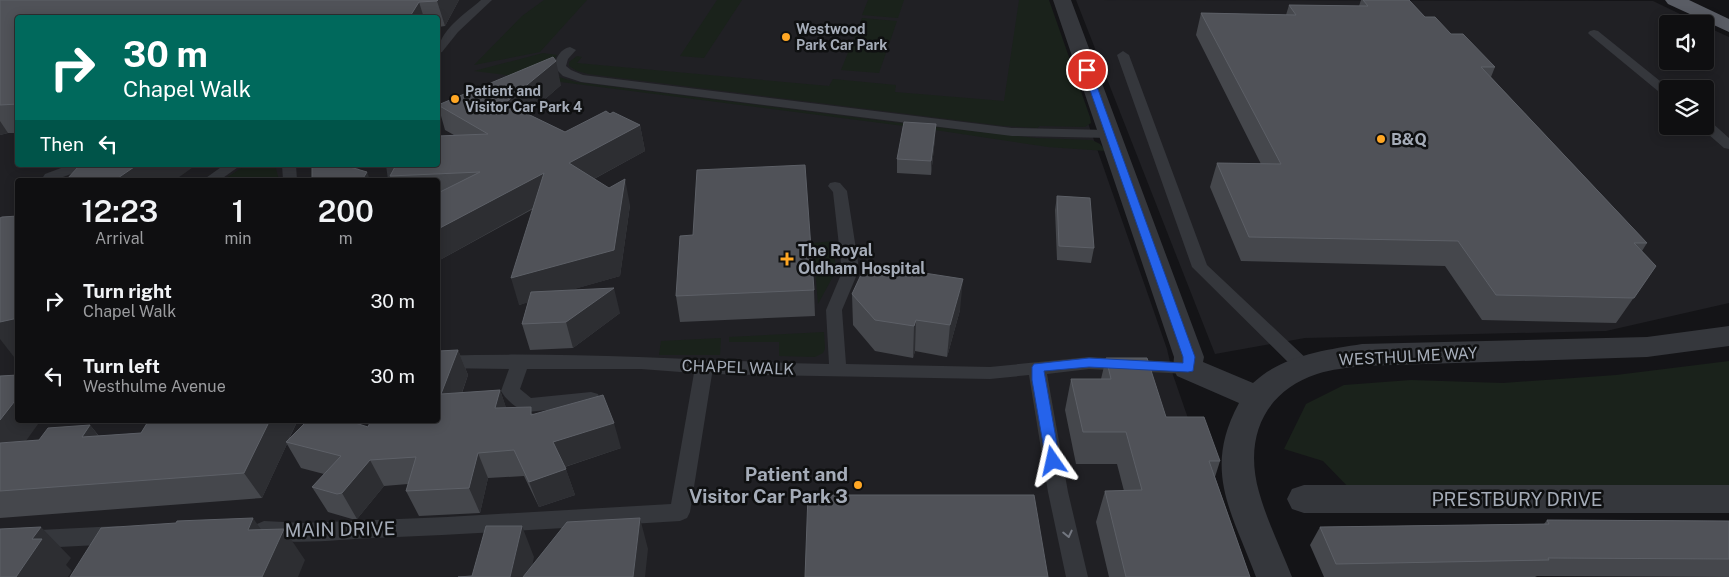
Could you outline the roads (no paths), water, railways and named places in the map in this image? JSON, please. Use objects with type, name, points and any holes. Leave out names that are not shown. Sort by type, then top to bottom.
[{"type":"highway","points":[[1674,0],[1729,26]]},
{"type":"street","points":[[1062,0],[1189,357],[1188,368],[1257,398]]},
{"type":"street","name":"WESTHULME WAY","points":[[1274,577],[1239,481],[1237,461],[1240,432],[1257,398],[1284,376],[1329,359],[1362,355],[1638,347],[1729,336]]},
{"type":"street","name":"PRESTBURY DRIVE","points":[[1304,498],[1729,499]]},
{"type":"lane","points":[[440,48],[454,30],[487,0]]},
{"type":"lane","points":[[1594,33],[1659,86]]},
{"type":"lane","points":[[570,50],[562,58],[560,67],[567,73],[581,78],[1012,132],[1110,134]]},
{"type":"lane","points":[[1123,55],[1200,267],[1304,367]]},
{"type":"lane","points":[[1714,132],[1729,145]]},
{"type":"lane","points":[[50,177],[77,167]]},
{"type":"lane","points":[[213,178],[231,167]]},
{"type":"lane","points":[[836,186],[840,191],[850,262],[850,272],[834,310],[838,371]]},
{"type":"lane","name":"CHAPEL WALK","points":[[440,362],[649,363],[704,368],[990,373],[1089,363],[1188,368]]},
{"type":"lane","points":[[520,363],[510,392],[527,405],[591,399]]},
{"type":"lane","points":[[1038,367],[1038,380],[1058,492],[1077,577]]},
{"type":"lane","points":[[680,512],[704,368]]},
{"type":"lane","name":"MAIN DRIVE","points":[[242,529],[303,532],[680,512]]},
{"type":"lane","points":[[0,541],[137,534]]},
{"type":"place","name":"Westwood Park Car Park","points":[[786,37]]},
{"type":"place","name":"Patient and Visitor Car Park 4","points":[[455,99]]},
{"type":"place","name":"B&Q","points":[[1381,139]]},
{"type":"place","name":"The Royal Oldham Hospital","points":[[787,259]]},
{"type":"place","name":"Patient and Visitor Car Park 3","points":[[858,485]]}]
